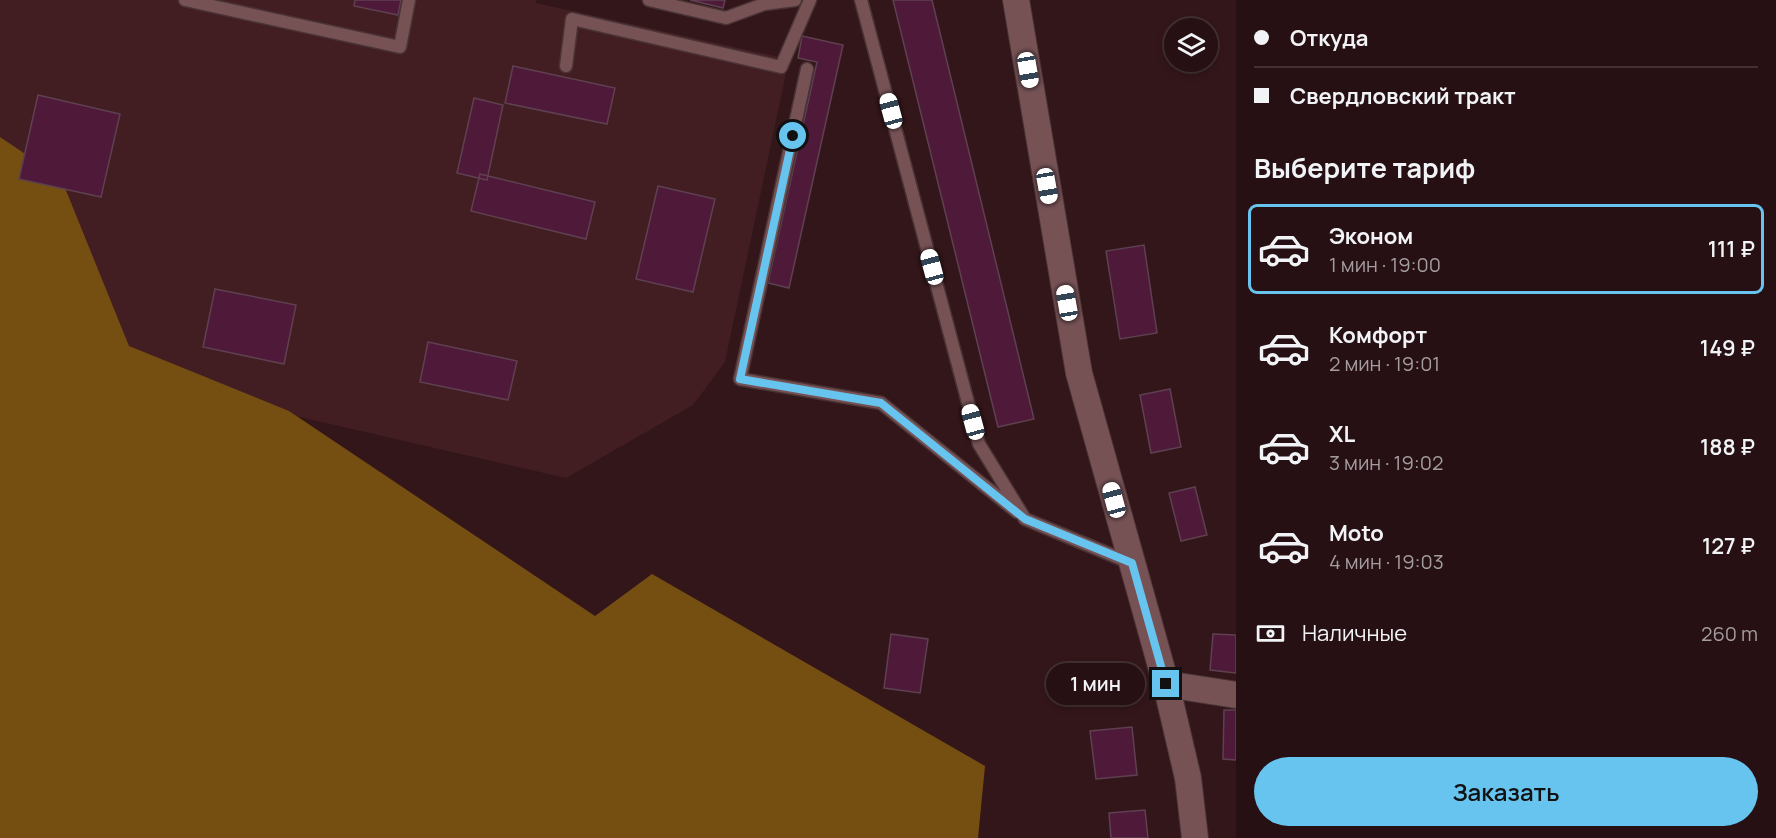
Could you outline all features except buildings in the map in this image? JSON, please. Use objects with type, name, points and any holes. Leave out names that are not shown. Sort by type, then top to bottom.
[{"type":"street","points":[[1016,0],[1079,373],[1166,684],[1188,778],[1195,838]]},
{"type":"street","points":[[1166,684],[1236,695]]},
{"type":"lane","points":[[185,0],[400,47],[409,0]]},
{"type":"lane","points":[[649,0],[726,18],[763,2],[795,0]]},
{"type":"lane","points":[[566,66],[572,19],[781,67],[810,0]]},
{"type":"lane","points":[[861,0],[979,444],[1025,519]]},
{"type":"lane","points":[[807,69],[740,379],[881,403],[1025,519],[1132,563]]},
{"type":"shaded area","points":[[0,0],[536,0],[536,3],[789,59],[725,362],[693,405],[566,478],[130,378],[0,205]]},
{"type":"shaded area","points":[[0,137],[61,178],[129,346],[289,411],[595,616],[652,574],[985,766],[978,838],[0,838]]},
{"type":"route","points":[[793,136],[740,379],[881,403],[1025,519],[1132,563],[1166,684]]}]
